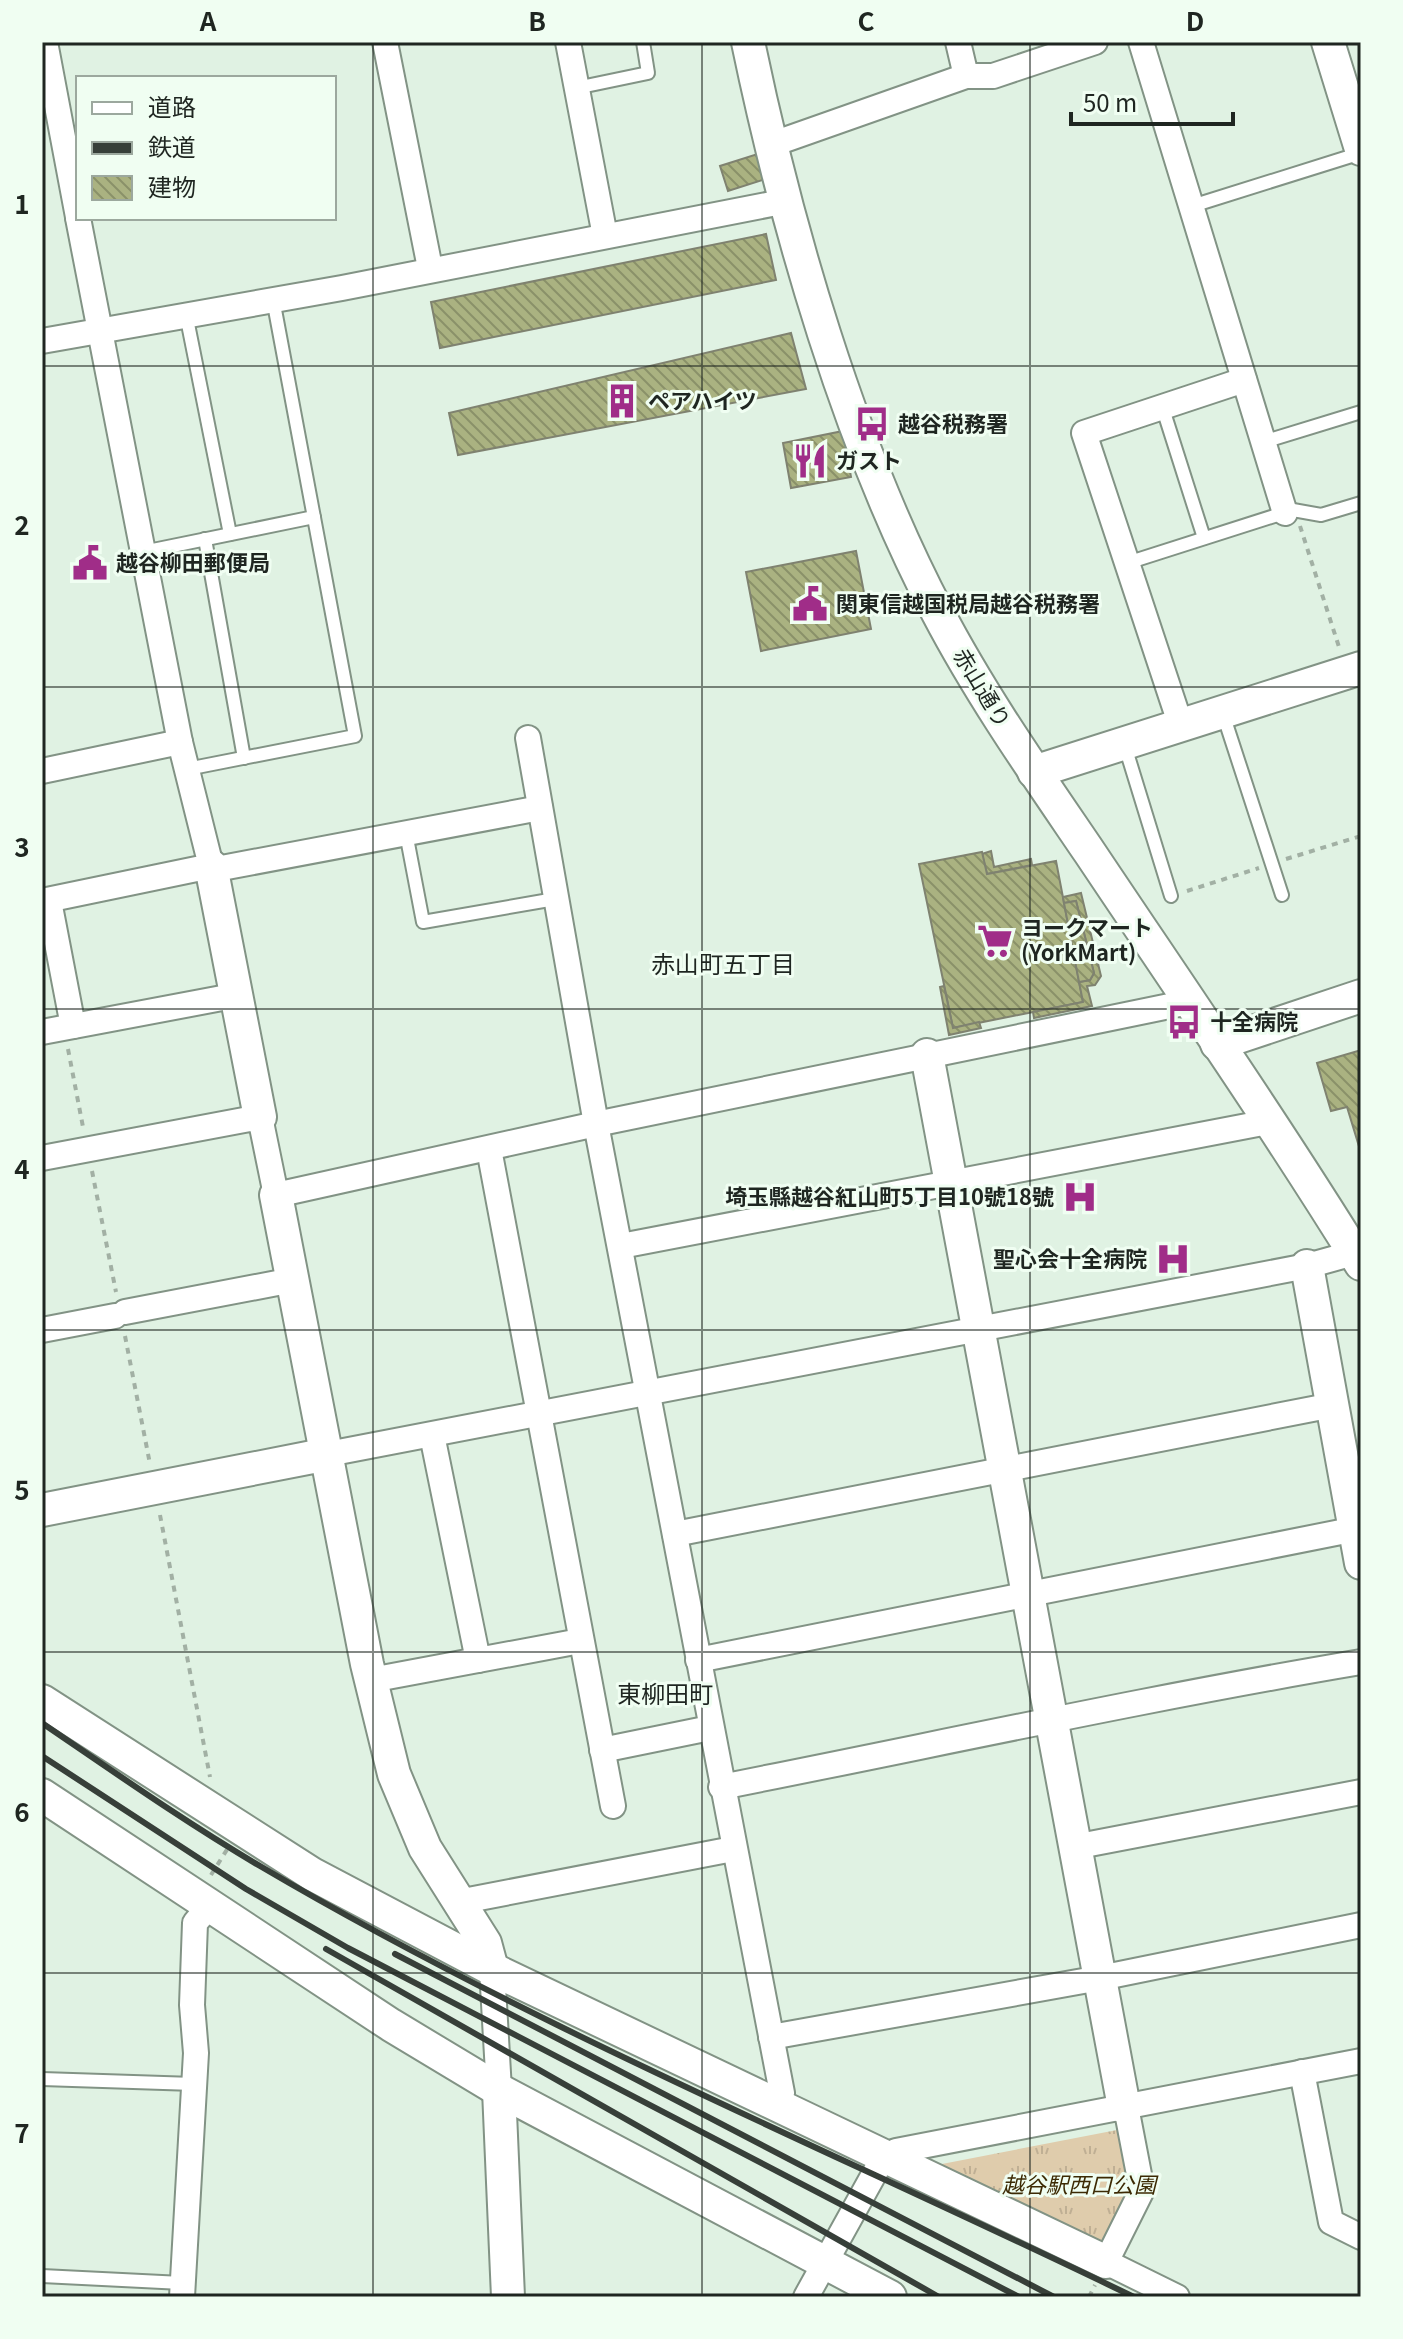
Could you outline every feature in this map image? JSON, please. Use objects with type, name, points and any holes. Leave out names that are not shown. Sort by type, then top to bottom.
[{"type":"street","points":[[45,42],[76,207]]},
{"type":"street","points":[[385,42],[430,268]]},
{"type":"street","points":[[568,42],[605,236]]},
{"type":"street","name":"赤山通り","points":[[748,42],[787,201],[846,397],[905,544],[939,615],[1034,772],[1357,1257]]},
{"type":"street","points":[[958,42],[966,76]]},
{"type":"street","points":[[773,144],[966,76],[993,76],[1095,42]]},
{"type":"street","points":[[1141,42],[1263,442],[1290,512]]},
{"type":"street","points":[[1328,42],[1361,151]]},
{"type":"street","points":[[42,341],[787,201]]},
{"type":"street","points":[[78,220],[180,742],[238,995],[371,1680],[394,1774],[425,1848],[485,1943],[492,1969],[508,2297]]},
{"type":"street","points":[[1180,723],[1084,433],[1244,380]]},
{"type":"street","points":[[1034,772],[1354,670]]},
{"type":"street","points":[[528,738],[596,1124],[782,2093],[773,2105]]},
{"type":"street","points":[[42,771],[180,742]]},
{"type":"street","points":[[238,995],[60,1028],[45,901],[540,808]]},
{"type":"street","points":[[1217,1044],[1361,996]]},
{"type":"street","points":[[276,1195],[596,1124],[1189,1002]]},
{"type":"street","points":[[927,1055],[1074,1847],[1142,2190],[1106,2262]]},
{"type":"street","points":[[42,1158],[260,1117]]},
{"type":"street","points":[[621,1246],[1268,1122]]},
{"type":"street","points":[[489,1149],[613,1806]]},
{"type":"street","points":[[42,1510],[156,1497],[328,1454],[1357,1257]]},
{"type":"street","points":[[1307,1266],[1358,1529],[1361,1563]]},
{"type":"street","points":[[42,1330],[293,1280]]},
{"type":"street","points":[[675,1534],[1333,1405]]},
{"type":"street","points":[[432,1435],[478,1660]]},
{"type":"street","points":[[698,1660],[1028,1597],[1358,1529]]},
{"type":"street","points":[[371,1680],[580,1641]]},
{"type":"street","points":[[721,1787],[1052,1722],[1160,1696],[1361,1662]]},
{"type":"street","points":[[42,1701],[312,1874],[492,1969],[1177,2297]]},
{"type":"street","points":[[602,1750],[710,1728]]},
{"type":"street","points":[[1074,1847],[1361,1792]]},
{"type":"street","points":[[42,1795],[391,2025],[499,2090],[890,2297]]},
{"type":"street","points":[[458,1902],[733,1849]]},
{"type":"street","points":[[182,2290],[194,2084],[195,1923],[204,1900]]},
{"type":"street","points":[[771,2037],[1100,1978],[1361,1925]]},
{"type":"street","points":[[806,2297],[825,2261],[896,2151],[1361,2061]]},
{"type":"street","points":[[1302,2072],[1331,2222],[1361,2237]]},
{"type":"lane","points":[[576,88],[648,73],[643,42]]},
{"type":"lane","points":[[1192,206],[1361,151]]},
{"type":"lane","points":[[187,769],[355,736],[273,299]]},
{"type":"lane","points":[[186,314],[230,534]]},
{"type":"lane","points":[[1163,409],[1204,538]]},
{"type":"lane","points":[[1263,442],[1361,412]]},
{"type":"lane","points":[[1127,563],[1290,512],[1321,515],[1361,503]]},
{"type":"lane","points":[[143,552],[314,517]]},
{"type":"lane","points":[[205,539],[244,758]]},
{"type":"lane","points":[[1222,711],[1282,895]]},
{"type":"lane","points":[[1124,742],[1171,896]]},
{"type":"lane","points":[[406,833],[423,922],[555,899]]},
{"type":"lane","points":[[42,2079],[194,2084]]},
{"type":"lane","points":[[42,2276],[182,2290]]},
{"type":"path","points":[[1290,512],[1354,670]]},
{"type":"path","points":[[1171,896],[1361,836]]},
{"type":"path","points":[[60,1028],[88,1150],[156,1497],[228,1822],[204,1900]]},
{"type":"green space","name":"越谷駅西口公園","points":[[1117,2130],[1130,2189],[1105,2240],[1092,2244],[941,2171],[942,2164]]},
{"type":"building","points":[[764,152],[772,177],[728,191],[720,166]]},
{"type":"building","points":[[766,234],[776,280],[440,348],[431,302]]},
{"type":"building","name":"ペアハイツ","points":[[791,333],[806,389],[458,455],[449,413]]},
{"type":"building","points":[[843,431],[851,477],[791,488],[783,443]]},
{"type":"building","points":[[856,551],[871,629],[761,651],[746,572]]},
{"type":"building","points":[[991,851],[994,867],[1031,859],[1032,865],[987,874],[982,854]]},
{"type":"building","points":[[982,852],[987,874],[1056,861],[1083,1002],[953,1028],[919,864]]},
{"type":"building","points":[[1081,893],[1101,976],[1095,985],[1087,986],[1092,1006],[1034,1018],[1033,1012],[1083,1002],[1079,982],[1090,980],[1094,973],[1076,901],[1064,903],[1063,897]]},
{"type":"building","points":[[1076,901],[1094,973],[1090,980],[1079,982],[1064,903]]},
{"type":"building","points":[[944,986],[953,1028],[979,1022],[981,1028],[949,1035],[940,987]]},
{"type":"building","points":[[1361,1050],[1361,1153],[1347,1107],[1331,1111],[1317,1063]]},
{"type":"railway","points":[[42,1723],[260,1866],[474,1983],[692,2090],[1134,2297]]},
{"type":"railway","points":[[42,1756],[246,1889],[348,1948],[1019,2297]]},
{"type":"railway","points":[[326,1949],[939,2297]]},
{"type":"railway","points":[[395,1954],[1054,2297]]},
{"type":"place","name":"ペアハイツ","points":[[622,401]]},
{"type":"place","name":"越谷税務署","points":[[872,424]]},
{"type":"place","name":"ガスト","points":[[810,461]]},
{"type":"place","name":"越谷柳田郵便局","points":[[90,563]]},
{"type":"place","name":"関東信越国税局越谷税務署","points":[[810,604]]},
{"type":"place","name":"ヨークマート (YorkMart)","points":[[995,941]]},
{"type":"place","name":"十全病院","points":[[1184,1022]]},
{"type":"place","name":"埼玉縣越谷紅山町5丁目10號18號","points":[[1080,1197]]},
{"type":"place","name":"聖心会十全病院","points":[[1173,1259]]},
{"type":"district","name":"赤山町五丁目","points":[[723,965]]},
{"type":"district","name":"東柳田町","points":[[665,1695]]}]
